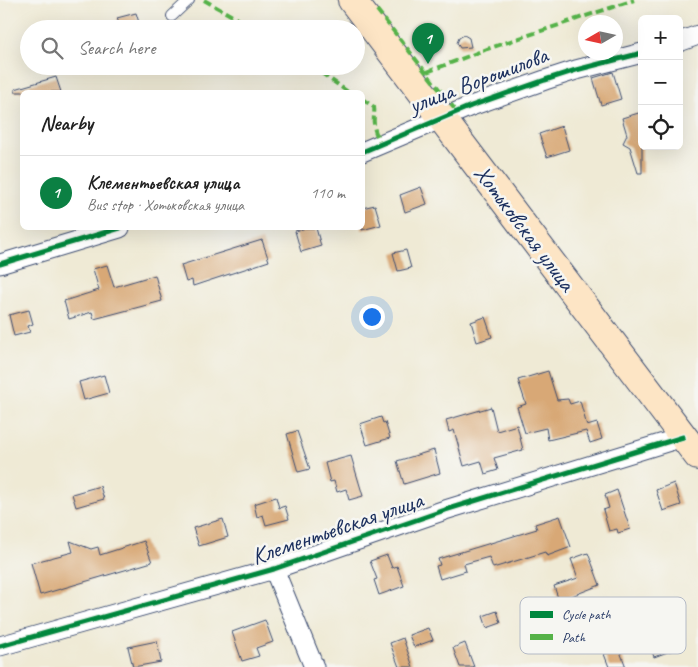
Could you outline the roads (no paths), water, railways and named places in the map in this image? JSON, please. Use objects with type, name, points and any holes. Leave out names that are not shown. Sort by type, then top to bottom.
[{"type":"main road","name":"Хотьковская улица","points":[[352,0],[690,446]]},
{"type":"street","points":[[683,41],[698,36]]},
{"type":"street","name":"улица Ворошилова","points":[[365,151],[471,106],[576,70],[638,55]]},
{"type":"street","points":[[0,264],[113,230]]},
{"type":"street","name":"Клементьевская улица","points":[[0,646],[274,570],[445,510],[690,446]]},
{"type":"street","points":[[274,570],[314,667]]},
{"type":"lane","points":[[172,16],[189,0]]},
{"type":"place","name":"Клементьевская улица","points":[[428,64]]}]
